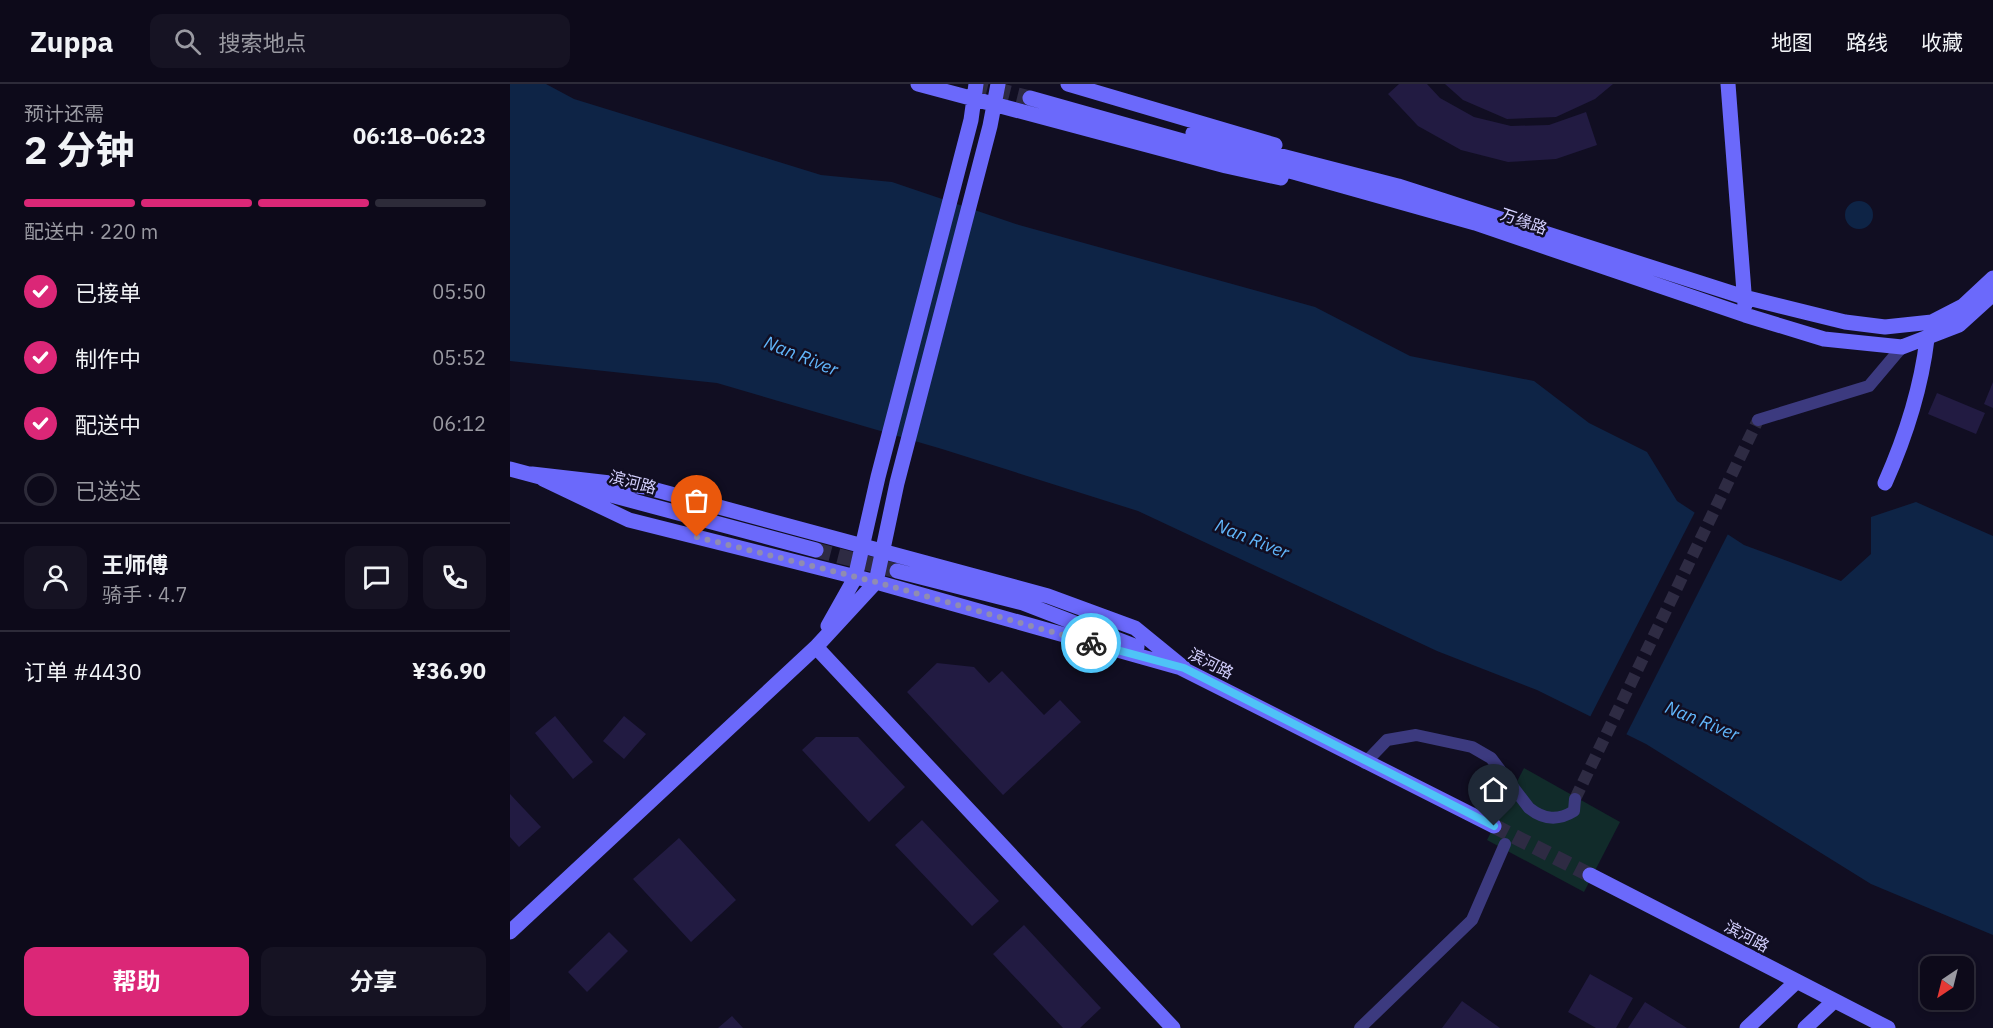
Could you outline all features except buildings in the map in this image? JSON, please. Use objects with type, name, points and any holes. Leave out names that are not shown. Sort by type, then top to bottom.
[{"type":"main road","points":[[918,84],[975,92],[994,104],[1226,166],[1418,206]]},
{"type":"main road","points":[[510,932],[816,647],[876,582],[897,483],[990,126],[998,84]]},
{"type":"main road","points":[[1068,84],[1234,131],[1398,186]]},
{"type":"main road","points":[[1728,84],[1745,315]]},
{"type":"main road","points":[[816,647],[855,578],[878,477],[971,120],[975,92]]},
{"type":"main road","name":"万缘路","points":[[1993,278],[1963,306],[1932,322],[1885,327],[1845,322],[1744,297],[1398,186],[1032,94],[1418,206],[1824,339],[1902,347],[1959,325],[1993,294]]},
{"type":"main road","points":[[1885,483],[1898,454],[1922,377],[1927,339]]},
{"type":"main road","name":"滨河路","points":[[510,469],[816,550]]},
{"type":"main road","points":[[532,474],[645,487],[1048,596],[1135,628],[1184,668]]},
{"type":"main road","points":[[532,474],[629,520],[876,582],[1184,668]]},
{"type":"main road","name":"滨河路","points":[[897,571],[1023,603],[1112,636],[1184,668],[1365,763],[1494,826]]},
{"type":"main road","points":[[816,647],[1173,1028]]},
{"type":"main road","name":"滨河路","points":[[1590,875],[1833,1002],[1888,1028]]},
{"type":"main road","points":[[1747,1028],[1796,982]]},
{"type":"main road","points":[[1805,1028],[1833,1002]]},
{"type":"street","points":[[1758,420],[1869,386],[1902,347]]},
{"type":"street","points":[[1365,763],[1387,740],[1416,735],[1472,747],[1491,758],[1537,814],[1556,818],[1566,816],[1574,811],[1575,799]]},
{"type":"street","points":[[1360,1028],[1472,920],[1505,844]]},
{"type":"green space","points":[[1524,768],[1620,822],[1584,892],[1487,840]]},
{"type":"water","name":"Nan River","points":[[510,84],[546,84],[574,99],[821,175],[892,182],[1019,225],[1315,307],[1410,356],[1534,381],[1589,423],[1647,452],[1677,501],[1744,545],[1841,581],[1871,554],[1871,517],[1916,502],[1993,536],[1993,935],[1871,884],[1646,744],[1537,690],[1437,651],[1138,511],[942,449],[717,383],[510,361]]},
{"type":"water","points":[[1859,201],[1869,205],[1873,215],[1869,225],[1859,229],[1849,225],[1845,215],[1849,205]]},
{"type":"pier","points":[[1696,510],[1729,532],[1625,737],[1589,719]]},
{"type":"tunnel","points":[[973,84],[1030,98]]},
{"type":"tunnel","points":[[1575,799],[1758,420]]},
{"type":"tunnel","points":[[816,550],[897,571]]},
{"type":"tunnel","points":[[1494,826],[1590,875]]},
{"type":"way so far","points":[[697,537],[876,582],[1091,643]]},
{"type":"route","points":[[1091,643],[1184,668],[1384,772],[1494,826]]}]
